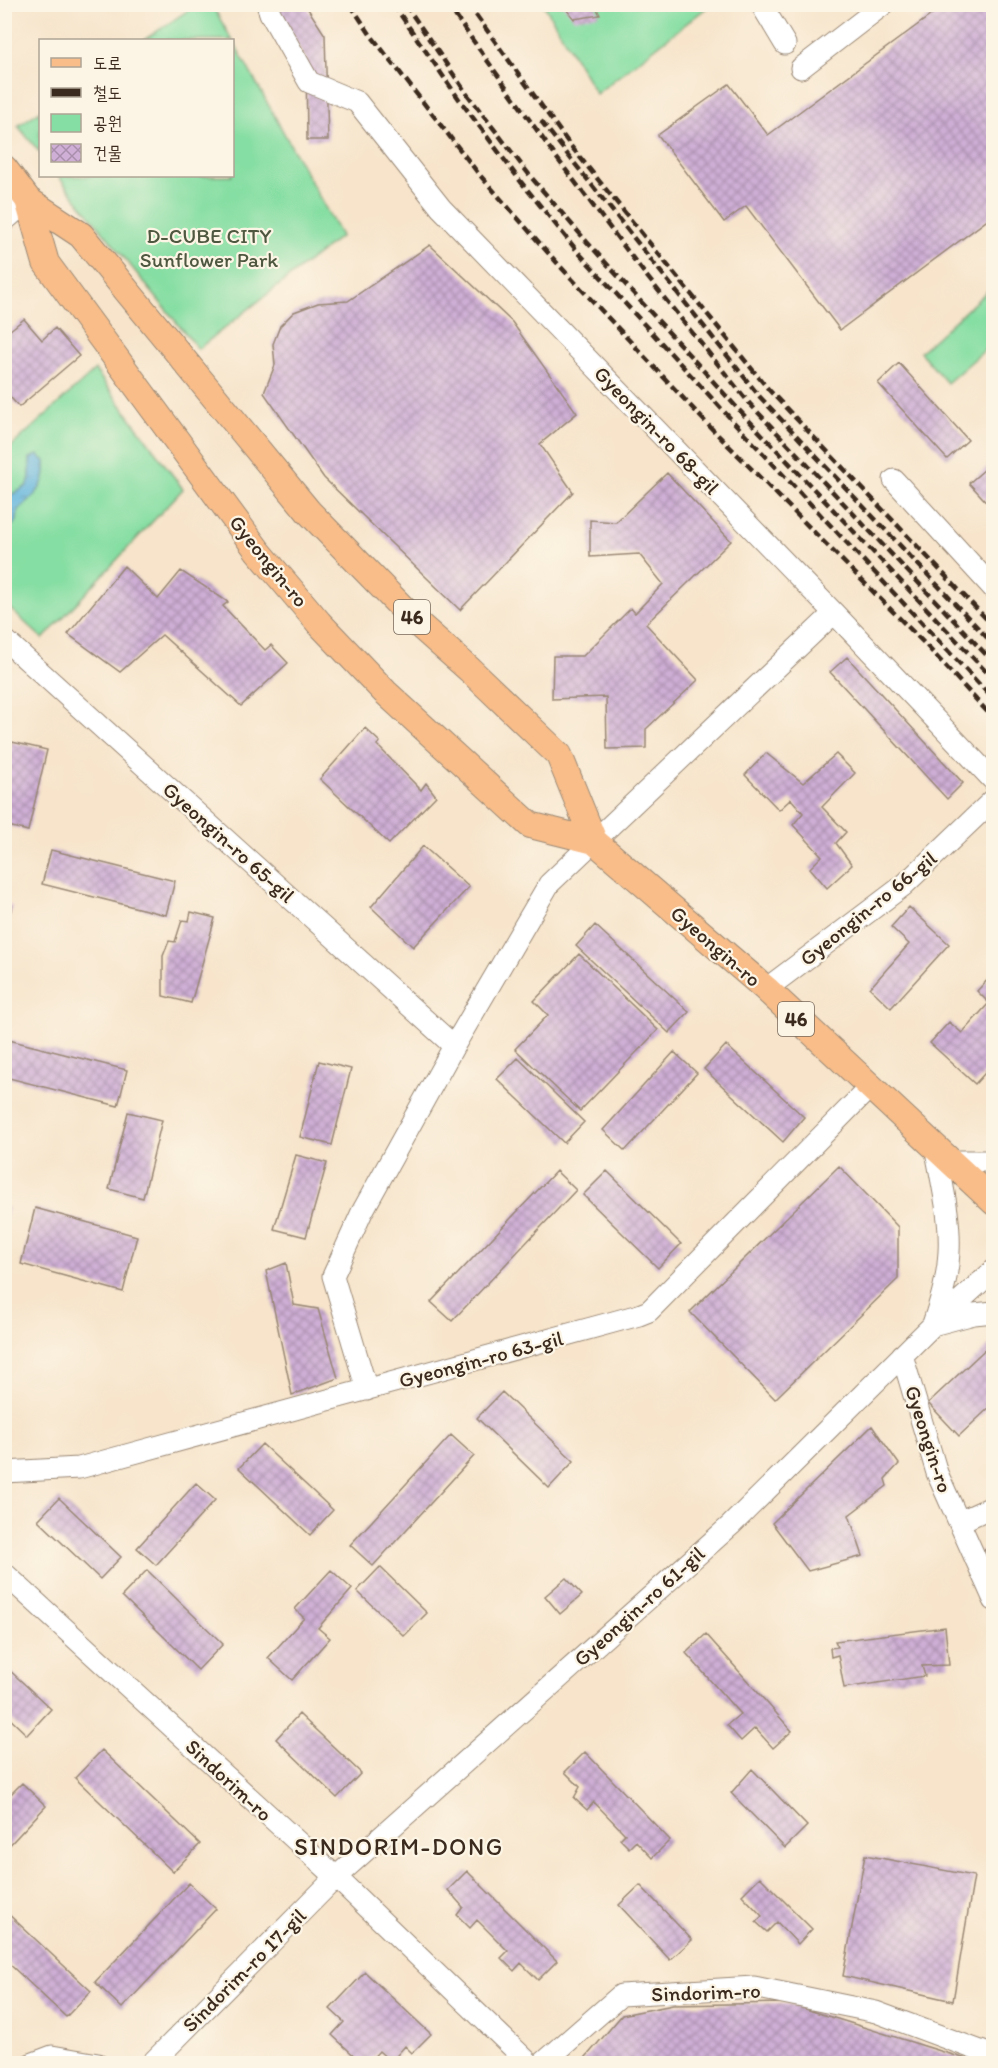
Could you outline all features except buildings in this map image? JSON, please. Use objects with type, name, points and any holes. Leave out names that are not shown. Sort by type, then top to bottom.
[{"type":"main road","name":"Gyeongin-ro","points":[[4,168],[28,200],[81,235],[308,511],[417,622],[559,755],[594,842]]},
{"type":"main road","name":"Gyeongin-ro","points":[[28,200],[46,263],[258,551],[319,623],[385,692],[531,825],[594,842],[766,989],[944,1153],[993,1202]]},
{"type":"street","name":"Gyeongin-ro 68-gil","points":[[267,4],[309,82],[357,102],[441,208],[834,613]]},
{"type":"street","points":[[760,4],[785,44]]},
{"type":"street","points":[[801,68],[884,4]]},
{"type":"street","points":[[4,221],[28,200]]},
{"type":"street","points":[[894,480],[993,589]]},
{"type":"street","points":[[367,1390],[333,1276],[362,1212],[454,1046],[549,884],[834,613],[993,781]]},
{"type":"street","name":"Gyeongin-ro 65-gil","points":[[4,639],[454,1046]]},
{"type":"street","name":"Gyeongin-ro 66-gil","points":[[766,989],[904,885],[993,799]]},
{"type":"street","name":"Gyeongin-ro 63-gil","points":[[4,1472],[79,1468],[629,1319],[648,1311],[871,1086]]},
{"type":"street","points":[[933,1325],[945,1288],[949,1250],[944,1153],[993,1161]]},
{"type":"street","name":"Gyeongin-ro 61-gil","points":[[336,1878],[731,1525],[902,1355],[993,1270]]},
{"type":"street","points":[[933,1325],[974,1314],[993,1312]]},
{"type":"street","name":"Gyeongin-ro","points":[[902,1355],[937,1473],[993,1600]]},
{"type":"street","name":"Gyeongin-ro","points":[[959,1522],[993,1506]]},
{"type":"street","name":"Sindorim-ro","points":[[4,1573],[336,1878],[530,2064]]},
{"type":"street","name":"Sindorim-ro 17-gil","points":[[152,2064],[336,1878]]},
{"type":"street","name":"Sindorim-ro","points":[[542,2064],[621,1995],[754,1987],[876,2012],[993,2056]]},
{"type":"street","points":[[31,2064],[52,2056],[98,2064]]},
{"type":"green space","points":[[196,5],[212,5],[231,39],[145,39]]},
{"type":"green space","points":[[544,5],[710,5],[596,94]]},
{"type":"green space","name":"D-CUBE CITY Sunflower Park","points":[[234,43],[341,236],[198,349],[59,177],[234,177]]},
{"type":"green space","points":[[39,112],[39,152],[18,126]]},
{"type":"green space","points":[[993,286],[993,343],[947,383],[920,352]]},
{"type":"green space","points":[[95,370],[183,489],[43,639],[5,604],[4,453]]},
{"type":"water","points":[[38,455],[45,461],[42,484],[18,510],[17,521],[5,532],[5,497],[28,484],[30,458]]},
{"type":"railway","points":[[350,4],[370,34],[478,173],[558,264],[713,430],[926,645],[994,719]]},
{"type":"railway","points":[[393,4],[459,99],[521,182],[578,252],[994,700]]},
{"type":"railway","points":[[405,4],[467,94],[531,177],[587,242],[740,411],[994,680]]},
{"type":"railway","points":[[447,4],[556,157],[645,274],[750,404],[994,663]]},
{"type":"railway","points":[[468,4],[570,145],[769,390],[994,627]]},
{"type":"railway","points":[[541,121],[760,397],[994,645]]},
{"type":"district","name":"SINDORIM-DONG","points":[[399,1846]]}]
